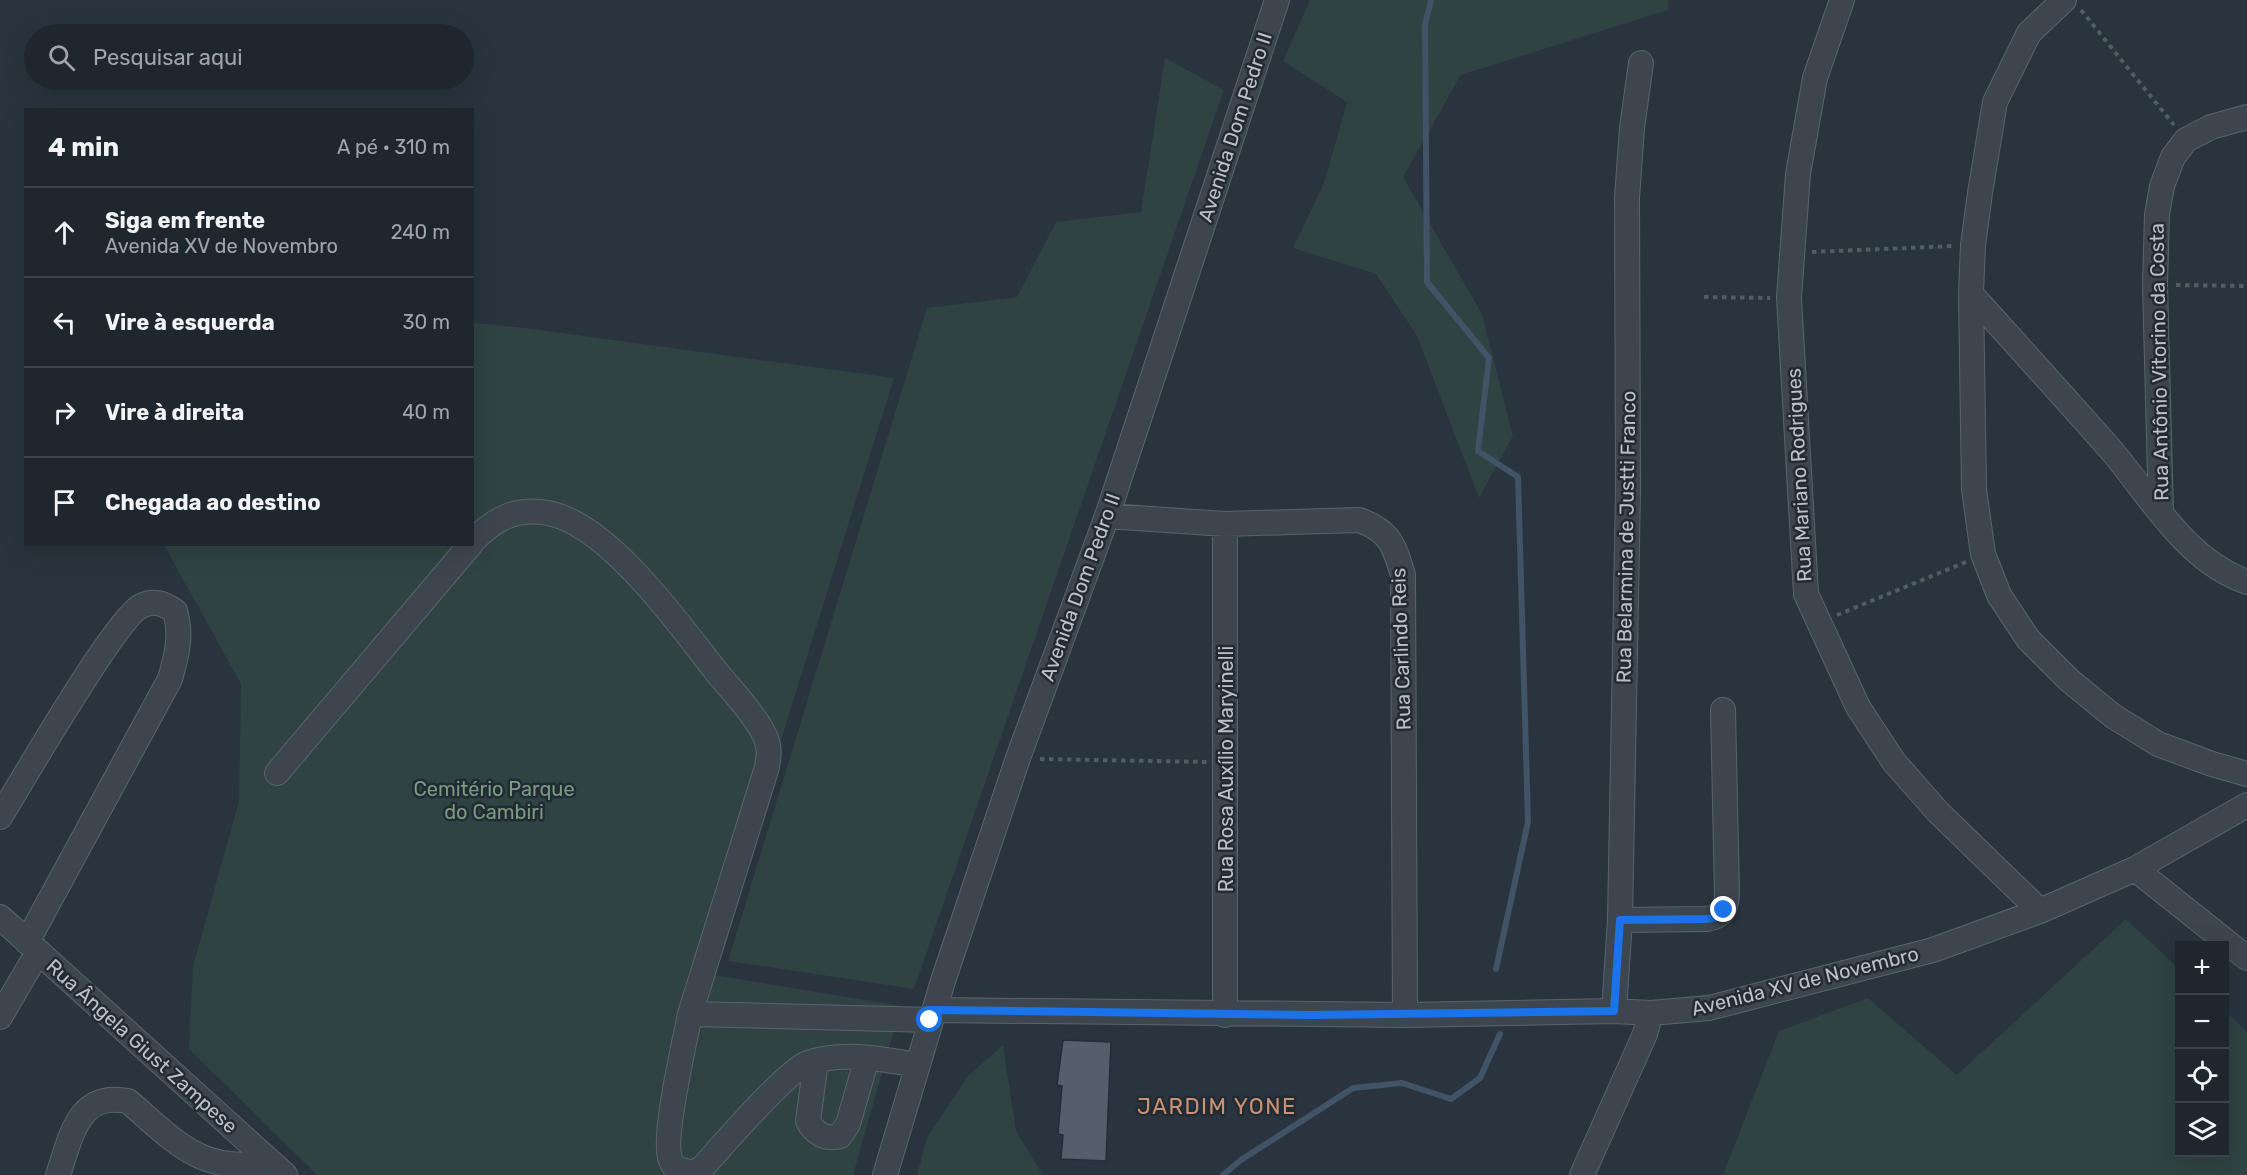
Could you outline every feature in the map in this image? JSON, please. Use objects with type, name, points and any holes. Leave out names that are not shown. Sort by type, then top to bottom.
[{"type":"street","name":"Avenida Dom Pedro II","points":[[885,1175],[943,981],[1018,758],[1107,516],[1276,0]]},
{"type":"street","name":"Rua Mariano Rodrigues","points":[[1842,0],[1815,78],[1798,174],[1789,298],[1806,594],[1858,707],[1894,762],[1938,812],[2040,911]]},
{"type":"street","points":[[2072,4],[2029,33],[1995,102],[1973,245],[1971,294],[1974,489],[1983,555],[1999,595],[2028,639],[2068,680],[2113,716],[2158,744],[2247,774]]},
{"type":"street","name":"Rua Belarmina de Justti Franco","points":[[1614,1011],[1620,920],[1628,490],[1627,198],[1632,128],[1641,63]]},
{"type":"street","points":[[2186,140],[2211,127],[2247,117]]},
{"type":"street","name":"Rua Antônio Vitorino da Costa","points":[[2161,513],[2155,285],[2157,215],[2162,186],[2173,157],[2186,140]]},
{"type":"street","points":[[1971,294],[2092,428],[2186,541],[2217,567],[2247,582]]},
{"type":"street","points":[[474,542],[483,531],[505,515],[524,511],[550,513],[585,529],[625,562],[664,606],[752,716],[765,736],[769,748],[767,767],[690,1014],[670,1130],[671,1161],[676,1168],[697,1171],[770,1095],[804,1064],[846,1056],[917,1065]]},
{"type":"street","name":"Rua Carlindo Reis","points":[[1107,516],[1225,524],[1359,520],[1378,527],[1396,549],[1403,575],[1405,1015]]},
{"type":"street","name":"Rua Rosa Auxílio Maryinelli","points":[[1225,524],[1227,762],[1225,1015]]},
{"type":"street","points":[[277,773],[470,546]]},
{"type":"street","points":[[0,817],[106,647],[128,616],[139,606],[151,602],[164,604],[175,611],[180,628],[178,654],[170,679],[33,947],[0,1017]]},
{"type":"street","points":[[1620,920],[1706,919],[1717,917],[1724,910],[1727,894],[1723,710]]},
{"type":"street","name":"Avenida XV de Novembro","points":[[690,1014],[932,1015],[967,1011],[1405,1015],[1614,1011],[1651,1013],[1709,1008],[1933,950],[2040,911],[2135,869],[2247,805]]},
{"type":"street","points":[[2135,869],[2247,958]]},
{"type":"street","name":"Rua Ângela Giust Zampese","points":[[0,917],[278,1168]]},
{"type":"street","points":[[943,981],[954,1000],[967,1011]]},
{"type":"street","points":[[1582,1175],[1645,1034],[1651,1013]]},
{"type":"street","points":[[816,1061],[808,1108],[812,1128],[827,1136],[840,1136],[848,1124],[867,1058]]},
{"type":"street","points":[[770,1095],[808,1108]]},
{"type":"street","points":[[58,1175],[76,1122],[95,1102],[115,1098],[128,1101],[193,1157],[209,1164],[237,1168],[278,1168]]},
{"type":"path","points":[[2072,4],[2186,140]]},
{"type":"path","points":[[1792,252],[1973,245]]},
{"type":"path","points":[[2155,285],[2247,286]]},
{"type":"path","points":[[1704,297],[1789,298]]},
{"type":"path","points":[[1818,623],[1983,555]]},
{"type":"path","points":[[1018,758],[1227,762]]},
{"type":"green space","points":[[1310,0],[1669,0],[1668,10],[1461,75],[1403,177],[1482,314],[1513,436],[1479,498],[1417,336],[1376,274],[1293,248],[1324,183],[1347,102],[1283,61]]},
{"type":"green space","points":[[1165,58],[1224,90],[914,989],[728,961],[927,308],[1017,297],[1056,222],[1141,212]]},
{"type":"green space","name":"Cemitério Parque do Cambiri","points":[[474,323],[894,378],[708,974],[901,1006],[853,1175],[317,1175],[189,1049],[193,966],[239,801],[241,684],[165,546],[474,546]]},
{"type":"green space","points":[[2126,919],[2175,965],[2175,1157],[2229,1157],[2229,1015],[2247,1032],[2247,1175],[1723,1175],[1779,1031],[1868,998],[1957,1075]]},
{"type":"green space","points":[[1003,1045],[1016,1131],[1043,1175],[917,1175],[927,1138],[969,1075]]},
{"type":"building","points":[[1063,1040],[1111,1042],[1106,1161],[1061,1159],[1063,1135],[1058,1134],[1062,1086],[1057,1085]]},
{"type":"waterway","points":[[1431,0],[1425,25],[1427,282],[1489,358],[1478,451],[1518,477],[1528,822],[1496,969]]},
{"type":"waterway","points":[[1223,1175],[1241,1160],[1353,1088],[1402,1083],[1451,1099],[1480,1078],[1500,1034]]},
{"type":"district","name":"JARDIM YONE","points":[[1217,1106]]},
{"type":"route","points":[[930,1020],[933,1010],[1225,1015],[1405,1015],[1614,1011],[1620,920],[1706,919],[1717,917],[1724,910]]}]
